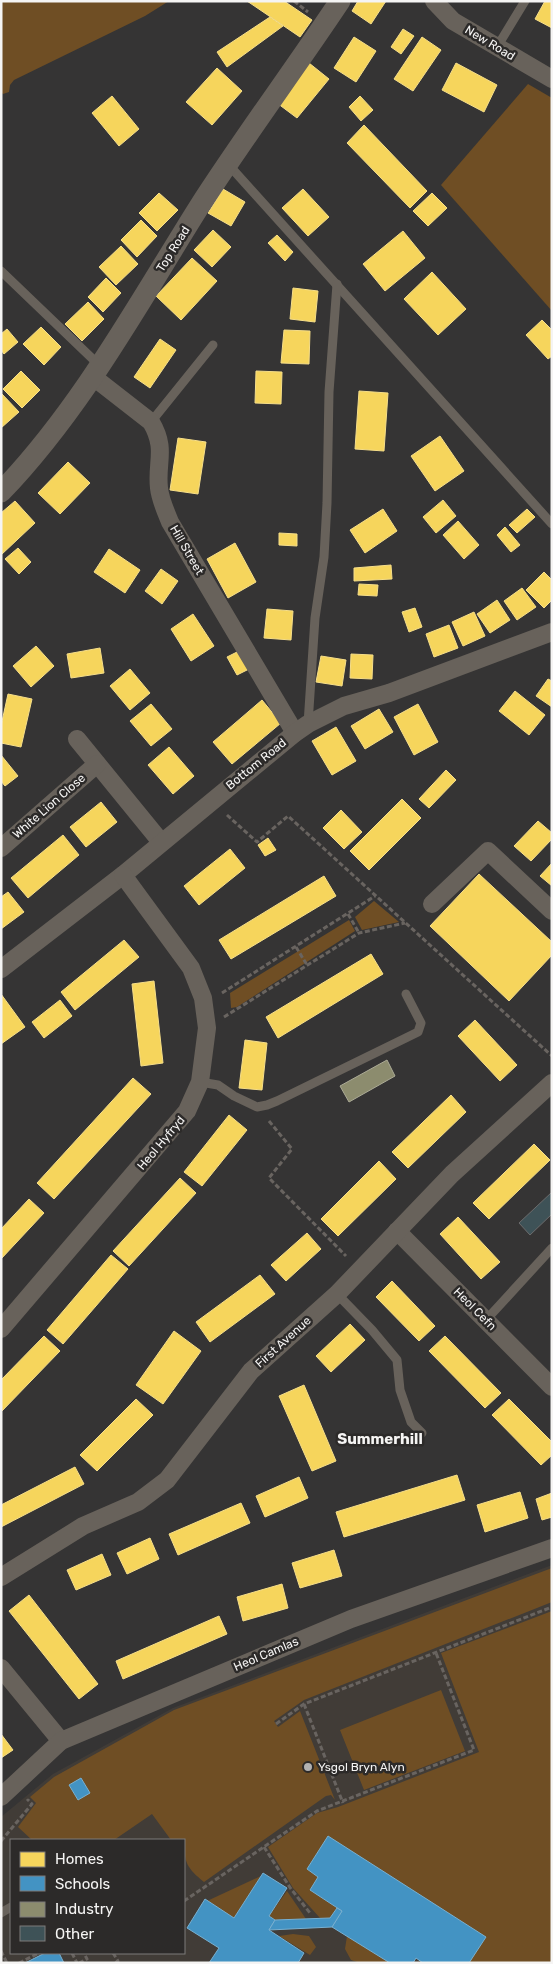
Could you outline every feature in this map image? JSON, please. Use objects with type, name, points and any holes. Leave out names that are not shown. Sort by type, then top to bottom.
[{"type":"street","name":"Top Road","points":[[1,492],[53,431],[95,371],[227,163],[340,1]]},
{"type":"street","name":"New Road","points":[[434,1],[453,21],[552,79]]},
{"type":"street","points":[[95,371],[151,422]]},
{"type":"street","name":"Hill Street","points":[[151,422],[157,433],[161,448],[159,489],[170,522],[301,728]]},
{"type":"street","name":"Bottom Road","points":[[1,969],[123,875],[301,728],[344,706],[389,693],[552,632]]},
{"type":"street","name":"White Lion Close","points":[[77,739],[161,842]]},
{"type":"street","name":"White Lion Close","points":[[1,848],[97,764]]},
{"type":"street","points":[[432,904],[488,851],[552,911]]},
{"type":"street","name":"Heol Hyfryd","points":[[1,1329],[188,1111],[200,1082],[207,1028],[203,998],[191,968],[123,875]]},
{"type":"street","name":"First Avenue","points":[[1,1577],[83,1526],[138,1502],[167,1480],[251,1371],[337,1294],[452,1174],[552,1083]]},
{"type":"street","name":"Heol Cefn","points":[[397,1231],[552,1387]]},
{"type":"street","name":"Heol Camlas","points":[[5,1795],[61,1741],[351,1619],[552,1548]]},
{"type":"street","points":[[1,1668],[61,1741]]},
{"type":"lane","points":[[497,48],[525,1]]},
{"type":"lane","points":[[227,163],[552,524]]},
{"type":"lane","points":[[1,271],[95,371]]},
{"type":"lane","points":[[301,728],[324,558],[329,392],[337,284]]},
{"type":"lane","points":[[151,422],[213,345]]},
{"type":"lane","points":[[200,1082],[218,1085],[234,1096],[257,1107],[278,1101],[418,1032],[421,1022],[406,994]]},
{"type":"lane","points":[[486,1320],[552,1248]]},
{"type":"lane","points":[[337,1294],[372,1330],[397,1360],[400,1390],[411,1422],[422,1433]]},
{"type":"path","points":[[212,801],[257,842],[288,816],[552,1056]]},
{"type":"path","points":[[203,998],[223,993],[376,896]]},
{"type":"path","points":[[348,914],[359,933]]},
{"type":"path","points":[[207,1028],[359,933],[405,923]]},
{"type":"path","points":[[296,947],[307,965]]},
{"type":"path","points":[[257,1107],[292,1148],[269,1178],[360,1270]]},
{"type":"path","points":[[276,1724],[304,1704],[552,1607]]},
{"type":"path","points":[[185,1900],[317,1812],[474,1750],[436,1652]]},
{"type":"path","points":[[304,1704],[343,1803]]},
{"type":"path","points":[[1,1841],[32,1804],[28,1800],[19,1807],[5,1795]]},
{"type":"path","points":[[264,1847],[291,1889],[310,1913]]},
{"type":"path","points":[[1,1951],[8,1963]]},
{"type":"path","points":[[19,1963],[37,1954]]},
{"type":"path","points":[[78,1963],[87,1959],[84,1954]]},
{"type":"shaded area","points":[[1,1],[169,1],[145,16],[14,80],[10,85],[9,92],[3,94],[1,92]]},
{"type":"shaded area","points":[[528,84],[552,98],[552,311],[441,185]]},
{"type":"shaded area","points":[[374,901],[399,922],[362,930],[355,917]]},
{"type":"shaded area","points":[[349,920],[355,931],[237,1007],[231,1008],[230,993]]},
{"type":"shaded area","name":"Ysgol Bryn Alyn","points":[[552,1565],[552,1963],[1,1963],[1,1817],[53,1774],[173,1708]]},
{"type":"shaded area","points":[[552,1568],[552,1602],[304,1700],[274,1721],[278,1727],[300,1711],[335,1800],[331,1795],[326,1796],[204,1882],[190,1869],[186,1860],[185,1839],[170,1839],[152,1814],[115,1839],[31,1839],[18,1827],[36,1803],[30,1797],[54,1777],[174,1710]]},
{"type":"shaded area","points":[[552,1611],[552,1963],[469,1963],[328,1837],[307,1869],[318,1877],[310,1890],[337,1908],[330,1918],[320,1918],[293,1888],[268,1847],[317,1813],[338,1807],[479,1752],[441,1653]]},
{"type":"shaded area","points":[[441,1690],[465,1751],[364,1790],[340,1730]]},
{"type":"shaded area","points":[[261,1876],[234,1918],[207,1901]]},
{"type":"shaded area","points":[[287,1891],[306,1919],[275,1920],[269,1916]]},
{"type":"shaded area","points":[[293,1934],[309,1936],[316,1947],[310,1955],[279,1936]]},
{"type":"shaded area","points":[[347,1936],[390,1963],[360,1963],[351,1960],[345,1949]]},
{"type":"building: Homes","points":[[247,1],[284,1],[312,20],[300,37]]},
{"type":"building: Homes","points":[[358,1],[386,1],[371,24],[352,11]]},
{"type":"building: Homes","points":[[545,1],[552,1],[552,28],[535,19]]},
{"type":"building: Homes","points":[[270,17],[283,26],[227,67],[217,52]]},
{"type":"building: Homes","points":[[403,29],[414,36],[401,54],[391,47]]},
{"type":"building: Homes","points":[[354,37],[376,51],[356,82],[334,68]]},
{"type":"building: Homes","points":[[422,37],[441,50],[413,91],[394,79]]},
{"type":"building: Homes","points":[[309,63],[329,79],[297,118],[277,103]]},
{"type":"building: Homes","points":[[456,63],[497,85],[484,112],[442,90]]},
{"type":"building: Homes","points":[[217,68],[242,91],[212,125],[186,102]]},
{"type":"building: Homes","points":[[112,96],[139,129],[119,146],[92,113]]},
{"type":"building: Homes","points":[[360,96],[373,110],[361,121],[349,107]]},
{"type":"building: Homes","points":[[364,125],[427,191],[410,208],[347,143]]},
{"type":"building: Homes","points":[[223,189],[245,202],[231,226],[208,213]]},
{"type":"building: Homes","points":[[303,189],[329,217],[308,236],[282,208]]},
{"type":"building: Homes","points":[[159,193],[178,210],[157,231],[139,213]]},
{"type":"building: Homes","points":[[432,193],[447,208],[428,226],[413,211]]},
{"type":"building: Homes","points":[[141,220],[157,236],[137,257],[121,240]]},
{"type":"building: Homes","points":[[213,230],[231,247],[212,267],[194,250]]},
{"type":"building: Homes","points":[[403,231],[425,258],[385,291],[363,264]]},
{"type":"building: Homes","points":[[277,235],[293,252],[285,261],[268,243]]},
{"type":"building: Homes","points":[[121,246],[138,264],[116,285],[99,267]]},
{"type":"building: Homes","points":[[192,258],[217,281],[181,320],[156,296]]},
{"type":"building: Homes","points":[[432,272],[466,309],[438,335],[404,299]]},
{"type":"building: Homes","points":[[106,278],[121,293],[103,312],[88,297]]},
{"type":"building: Homes","points":[[293,288],[318,291],[315,322],[290,319]]},
{"type":"building: Homes","points":[[88,302],[104,319],[82,341],[65,324]]},
{"type":"building: Homes","points":[[542,320],[552,330],[552,356],[548,359],[526,335]]},
{"type":"building: Homes","points":[[41,327],[61,347],[44,365],[23,344]]},
{"type":"building: Homes","points":[[7,329],[18,342],[4,354],[1,350],[1,334]]},
{"type":"building: Homes","points":[[284,330],[310,331],[309,364],[281,363]]},
{"type":"building: Homes","points":[[160,339],[176,350],[150,388],[134,377]]},
{"type":"building: Homes","points":[[21,371],[40,390],[22,408],[3,389]]},
{"type":"building: Homes","points":[[256,371],[282,372],[281,404],[255,403]]},
{"type":"building: Homes","points":[[359,391],[388,393],[384,451],[355,449]]},
{"type":"building: Homes","points":[[1,395],[19,412],[1,428]]},
{"type":"building: Homes","points":[[440,436],[464,471],[435,491],[411,456]]},
{"type":"building: Homes","points":[[178,438],[206,442],[198,494],[170,490]]},
{"type":"building: Homes","points":[[68,462],[90,483],[60,514],[38,493]]},
{"type":"building: Homes","points":[[443,500],[456,516],[436,533],[423,517]]},
{"type":"building: Homes","points":[[15,501],[35,523],[1,555],[1,513]]},
{"type":"building: Homes","points":[[383,509],[397,531],[365,553],[350,530]]},
{"type":"building: Homes","points":[[527,509],[535,517],[517,533],[509,525]]},
{"type":"building: Homes","points":[[458,521],[479,545],[464,559],[443,535]]},
{"type":"building: Homes","points":[[505,527],[520,545],[511,552],[497,535]]},
{"type":"building: Homes","points":[[279,533],[297,534],[297,546],[279,545]]},
{"type":"building: Homes","points":[[235,543],[256,582],[228,598],[207,559]]},
{"type":"building: Homes","points":[[18,548],[31,562],[19,574],[5,559]]},
{"type":"building: Homes","points":[[109,549],[140,570],[125,593],[94,572]]},
{"type":"building: Homes","points":[[391,565],[392,579],[354,581],[354,568]]},
{"type":"building: Homes","points":[[161,569],[178,581],[162,604],[145,591]]},
{"type":"building: Homes","points":[[544,572],[552,580],[552,600],[544,608],[526,590]]},
{"type":"building: Homes","points":[[359,584],[378,585],[377,596],[358,595]]},
{"type":"building: Homes","points":[[522,588],[536,607],[517,620],[504,601]]},
{"type":"building: Homes","points":[[497,600],[510,620],[490,633],[477,614]]},
{"type":"building: Homes","points":[[415,608],[422,627],[409,632],[402,612]]},
{"type":"building: Homes","points":[[267,609],[293,611],[291,640],[264,638]]},
{"type":"building: Homes","points":[[474,612],[485,636],[463,646],[452,622]]},
{"type":"building: Homes","points":[[193,614],[214,646],[191,661],[171,629]]},
{"type":"building: Homes","points":[[449,625],[458,648],[434,657],[426,634]]},
{"type":"building: Homes","points":[[36,646],[54,666],[31,687],[13,666]]},
{"type":"building: Homes","points":[[100,648],[104,673],[71,678],[67,654]]},
{"type":"building: Homes","points":[[239,651],[249,669],[237,675],[227,657]]},
{"type":"building: Homes","points":[[351,654],[373,655],[372,679],[350,678]]},
{"type":"building: Homes","points":[[321,656],[346,660],[342,686],[316,682]]},
{"type":"building: Homes","points":[[130,669],[150,693],[130,710],[110,686]]},
{"type":"building: Homes","points":[[548,679],[552,681],[552,707],[536,696]]},
{"type":"building: Homes","points":[[515,691],[545,715],[529,735],[499,711]]},
{"type":"building: Homes","points":[[8,694],[32,699],[21,747],[1,743],[1,726]]},
{"type":"building: Homes","points":[[262,700],[281,723],[232,764],[213,742]]},
{"type":"building: Homes","points":[[151,704],[172,729],[151,746],[130,721]]},
{"type":"building: Homes","points":[[418,704],[438,742],[414,755],[394,717]]},
{"type":"building: Homes","points":[[379,709],[393,732],[365,749],[351,726]]},
{"type":"building: Homes","points":[[336,727],[356,761],[332,775],[312,741]]},
{"type":"building: Homes","points":[[169,747],[194,776],[173,794],[148,765]]},
{"type":"building: Homes","points":[[1,755],[18,776],[5,786],[1,781]]},
{"type":"building: Homes","points":[[446,770],[456,780],[429,808],[419,799]]},
{"type":"building: Homes","points":[[402,799],[421,818],[369,870],[350,851]]},
{"type":"building: Homes","points":[[101,802],[117,822],[86,847],[70,827]]},
{"type":"building: Homes","points":[[341,810],[362,832],[344,849],[323,828]]},
{"type":"building: Homes","points":[[538,821],[552,833],[552,839],[531,861],[514,846]]},
{"type":"building: Homes","points":[[63,835],[79,855],[28,898],[11,878]]},
{"type":"building: Homes","points":[[268,838],[276,850],[265,856],[258,845]]},
{"type":"building: Homes","points":[[230,849],[245,868],[199,905],[184,886]]},
{"type":"building: Homes","points":[[552,863],[552,886],[540,876]]},
{"type":"building: Homes","points":[[479,874],[552,942],[552,955],[509,1001],[430,926]]},
{"type":"building: Homes","points":[[324,876],[336,896],[231,959],[219,940]]},
{"type":"building: Homes","points":[[8,892],[24,912],[1,929],[1,897]]},
{"type":"building: Homes","points":[[124,940],[139,957],[75,1010],[61,992]]},
{"type":"building: Homes","points":[[371,954],[383,974],[278,1038],[266,1017]]},
{"type":"building: Homes","points":[[154,981],[163,1063],[141,1066],[132,984]]},
{"type":"building: Homes","points":[[1,994],[25,1027],[1,1044]]},
{"type":"building: Homes","points":[[60,1000],[72,1016],[44,1038],[32,1022]]},
{"type":"building: Homes","points":[[475,1020],[517,1065],[500,1081],[458,1036]]},
{"type":"building: Homes","points":[[245,1040],[267,1043],[262,1090],[239,1088]]},
{"type":"building: Homes","points":[[133,1078],[151,1094],[54,1199],[37,1183]]},
{"type":"building: Homes","points":[[451,1095],[466,1112],[408,1168],[392,1152]]},
{"type":"building: Homes","points":[[229,1115],[247,1130],[202,1186],[184,1172]]},
{"type":"building: Homes","points":[[534,1144],[550,1160],[489,1219],[473,1203]]},
{"type":"building: Homes","points":[[379,1161],[396,1179],[338,1236],[321,1219]]},
{"type":"building: Homes","points":[[180,1178],[196,1193],[129,1266],[113,1251]]},
{"type":"building: Homes","points":[[29,1199],[44,1213],[1,1259],[1,1229]]},
{"type":"building: Homes","points":[[458,1217],[500,1262],[481,1279],[440,1234]]},
{"type":"building: Homes","points":[[307,1233],[321,1249],[286,1281],[271,1265]]},
{"type":"building: Homes","points":[[111,1255],[128,1269],[63,1344],[47,1330]]},
{"type":"building: Homes","points":[[260,1275],[275,1294],[210,1342],[196,1322]]},
{"type":"building: Homes","points":[[392,1281],[435,1326],[419,1341],[376,1297]]},
{"type":"building: Homes","points":[[350,1324],[365,1340],[331,1372],[316,1356]]},
{"type":"building: Homes","points":[[174,1331],[201,1351],[163,1404],[136,1385]]},
{"type":"building: Homes","points":[[44,1336],[60,1351],[1,1412],[1,1380]]},
{"type":"building: Homes","points":[[445,1336],[501,1393],[485,1408],[429,1351]]},
{"type":"building: Homes","points":[[304,1385],[336,1461],[312,1471],[279,1396]]},
{"type":"building: Homes","points":[[136,1399],[153,1415],[97,1471],[80,1455]]},
{"type":"building: Homes","points":[[509,1399],[552,1442],[552,1455],[541,1465],[492,1415]]},
{"type":"building: Homes","points":[[75,1467],[84,1484],[1,1527],[1,1505]]},
{"type":"building: Homes","points":[[457,1475],[465,1500],[344,1537],[336,1512]]},
{"type":"building: Homes","points":[[299,1477],[308,1498],[265,1517],[256,1496]]},
{"type":"building: Homes","points":[[520,1492],[528,1518],[485,1532],[477,1505]]},
{"type":"building: Homes","points":[[552,1493],[552,1517],[542,1520],[536,1499]]},
{"type":"building: Homes","points":[[241,1503],[250,1523],[178,1555],[169,1534]]},
{"type":"building: Homes","points":[[150,1538],[159,1559],[127,1574],[117,1553]]},
{"type":"building: Homes","points":[[334,1550],[342,1576],[300,1588],[292,1563]]},
{"type":"building: Homes","points":[[102,1554],[111,1575],[76,1590],[67,1570]]},
{"type":"building: Homes","points":[[282,1584],[288,1608],[243,1621],[237,1597]]},
{"type":"building: Homes","points":[[29,1595],[98,1684],[79,1699],[9,1611]]},
{"type":"building: Homes","points":[[219,1616],[227,1634],[123,1679],[116,1661]]},
{"type":"building: Homes","points":[[1,1734],[13,1750],[1,1758]]},
{"type":"building: Schools","points":[[81,1778],[90,1793],[78,1800],[69,1785]]},
{"type":"building: Schools","points":[[328,1836],[486,1937],[469,1963],[423,1963],[416,1958],[413,1963],[390,1963],[332,1927],[342,1911],[310,1890],[318,1877],[307,1869]]},
{"type":"building: Schools","points":[[263,1873],[287,1888],[269,1916],[275,1920],[269,1930],[304,1953],[298,1963],[209,1963],[219,1948],[187,1928],[205,1899],[234,1918]]},
{"type":"building: Schools","points":[[337,1908],[342,1911],[332,1927],[269,1930],[275,1920],[330,1918]]},
{"type":"building: Schools","points":[[43,1954],[60,1954],[64,1963],[25,1963]]},
{"type":"building: Industry","points":[[387,1060],[395,1076],[349,1102],[340,1086]]},
{"type":"building: Other","points":[[552,1192],[552,1214],[530,1235],[519,1223]]},
{"type":"place","name":"Ysgol Bryn Alyn","points":[[308,1767]]},
{"type":"district","name":"Summerhill","points":[[380,1439]]}]
